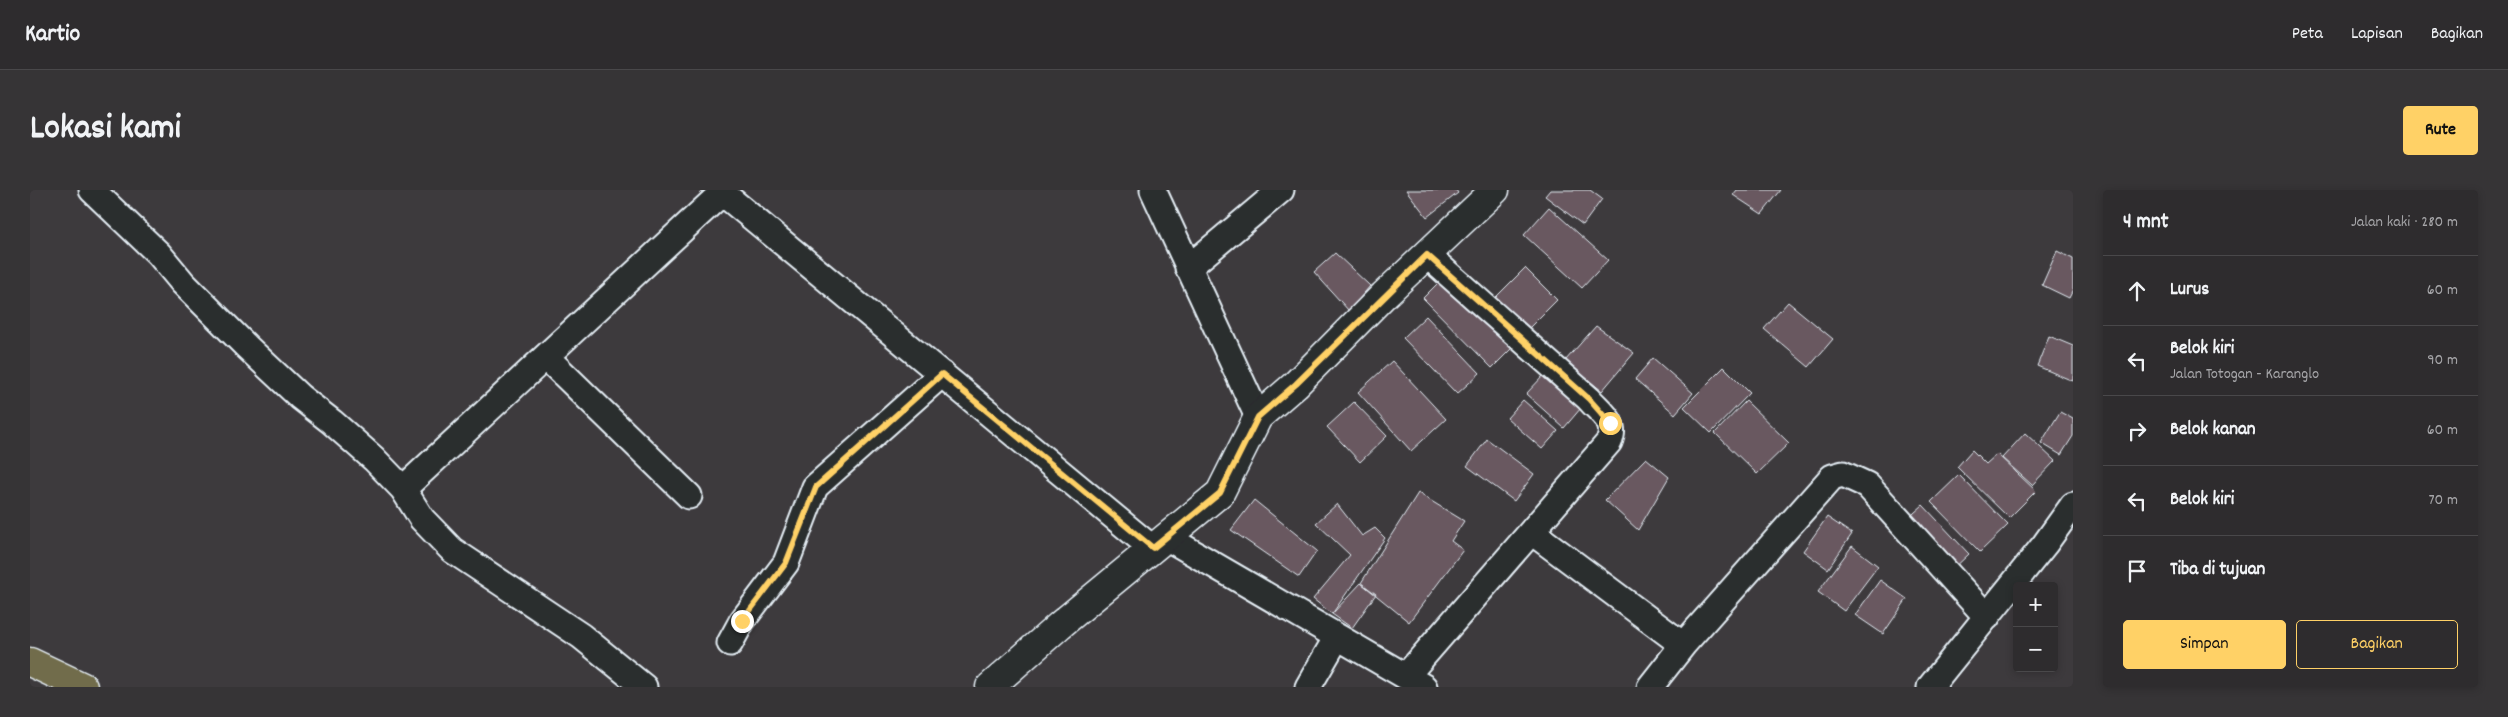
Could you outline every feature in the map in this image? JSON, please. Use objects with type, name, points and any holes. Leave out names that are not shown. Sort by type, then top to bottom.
[{"type":"highway","points":[[30,662],[82,687]]},
{"type":"main road","points":[[990,687],[1060,624],[1220,493],[1258,417],[1296,384],[1427,255],[1482,194]]},
{"type":"street","points":[[1153,190],[1258,417]]},
{"type":"street","points":[[1188,268],[1281,190]]},
{"type":"street","points":[[403,489],[722,191],[942,374],[1160,543],[1337,637],[1415,682],[1533,533],[1609,442],[1613,429],[1589,399],[1427,255]]},
{"type":"street","points":[[106,195],[183,283],[246,347],[300,398],[362,448],[403,489],[422,519],[452,550],[581,636],[644,687]]},
{"type":"street","points":[[546,357],[689,496]]},
{"type":"street","points":[[730,643],[742,621],[786,563],[816,487],[942,374]]},
{"type":"street","points":[[1650,687],[1683,645],[1832,476],[1843,474],[1867,485],[1987,617]]},
{"type":"street","points":[[1930,687],[2073,506]]},
{"type":"street","points":[[1533,533],[1683,645]]},
{"type":"street","points":[[1308,687],[1337,637]]},
{"type":"building","points":[[1406,190],[1456,190],[1458,193],[1427,217]]},
{"type":"building","points":[[1550,190],[1590,190],[1602,199],[1583,225],[1545,196]]},
{"type":"building","points":[[1737,190],[1781,190],[1762,214],[1733,195]]},
{"type":"building","points":[[1549,207],[1608,260],[1582,288],[1524,235]]},
{"type":"building","points":[[2057,251],[2073,259],[2073,290],[2069,298],[2042,285]]},
{"type":"building","points":[[1335,253],[1370,286],[1349,311],[1314,272]]},
{"type":"building","points":[[1525,268],[1557,300],[1525,332],[1493,300]]},
{"type":"building","points":[[1443,278],[1513,347],[1492,368],[1423,298]]},
{"type":"building","points":[[1788,302],[1833,339],[1809,367],[1764,329]]},
{"type":"building","points":[[1426,316],[1480,373],[1457,394],[1403,338]]},
{"type":"building","points":[[1596,326],[1634,353],[1602,391],[1565,361]]},
{"type":"building","points":[[2049,336],[2073,346],[2073,381],[2037,366]]},
{"type":"building","points":[[1653,358],[1693,393],[1675,414],[1635,379]]},
{"type":"building","points":[[1392,361],[1446,419],[1411,451],[1358,392]]},
{"type":"building","points":[[1724,367],[1750,393],[1711,433],[1684,407]]},
{"type":"building","points":[[1544,375],[1581,408],[1564,428],[1526,394]]},
{"type":"building","points":[[1523,400],[1558,431],[1542,449],[1507,418]]},
{"type":"building","points":[[1746,401],[1789,443],[1757,474],[1715,433]]},
{"type":"building","points":[[1354,402],[1387,436],[1360,462],[1327,427]]},
{"type":"building","points":[[2060,412],[2073,419],[2073,436],[2061,455],[2041,443]]},
{"type":"building","points":[[2025,433],[2055,461],[2032,485],[2002,458]]},
{"type":"building","points":[[1487,439],[1534,474],[1514,501],[1467,466]]},
{"type":"building","points":[[1972,450],[1986,464],[1997,454],[2036,491],[2009,518],[1957,467]]},
{"type":"building","points":[[1646,458],[1669,477],[1638,530],[1605,500]]},
{"type":"building","points":[[1959,475],[2008,525],[1980,552],[1931,502]]},
{"type":"building","points":[[1418,493],[1464,521],[1451,541],[1463,550],[1409,622],[1361,583]]},
{"type":"building","points":[[1254,500],[1317,551],[1299,577],[1231,530]]},
{"type":"building","points":[[1337,504],[1362,536],[1375,528],[1385,538],[1332,614],[1313,599],[1350,555],[1316,523]]},
{"type":"building","points":[[1923,505],[1969,554],[1951,571],[1905,521]]},
{"type":"building","points":[[1827,517],[1852,534],[1828,569],[1803,551]]},
{"type":"building","points":[[1852,546],[1878,566],[1844,611],[1818,592]]},
{"type":"building","points":[[1880,580],[1907,599],[1883,634],[1855,615]]},
{"type":"building","points":[[1361,583],[1376,594],[1352,628],[1332,614]]},
{"type":"route","points":[[742,621],[786,563],[816,487],[942,374],[1153,548],[1220,493],[1258,417],[1296,384],[1342,336],[1427,255],[1589,399],[1610,423]]}]
